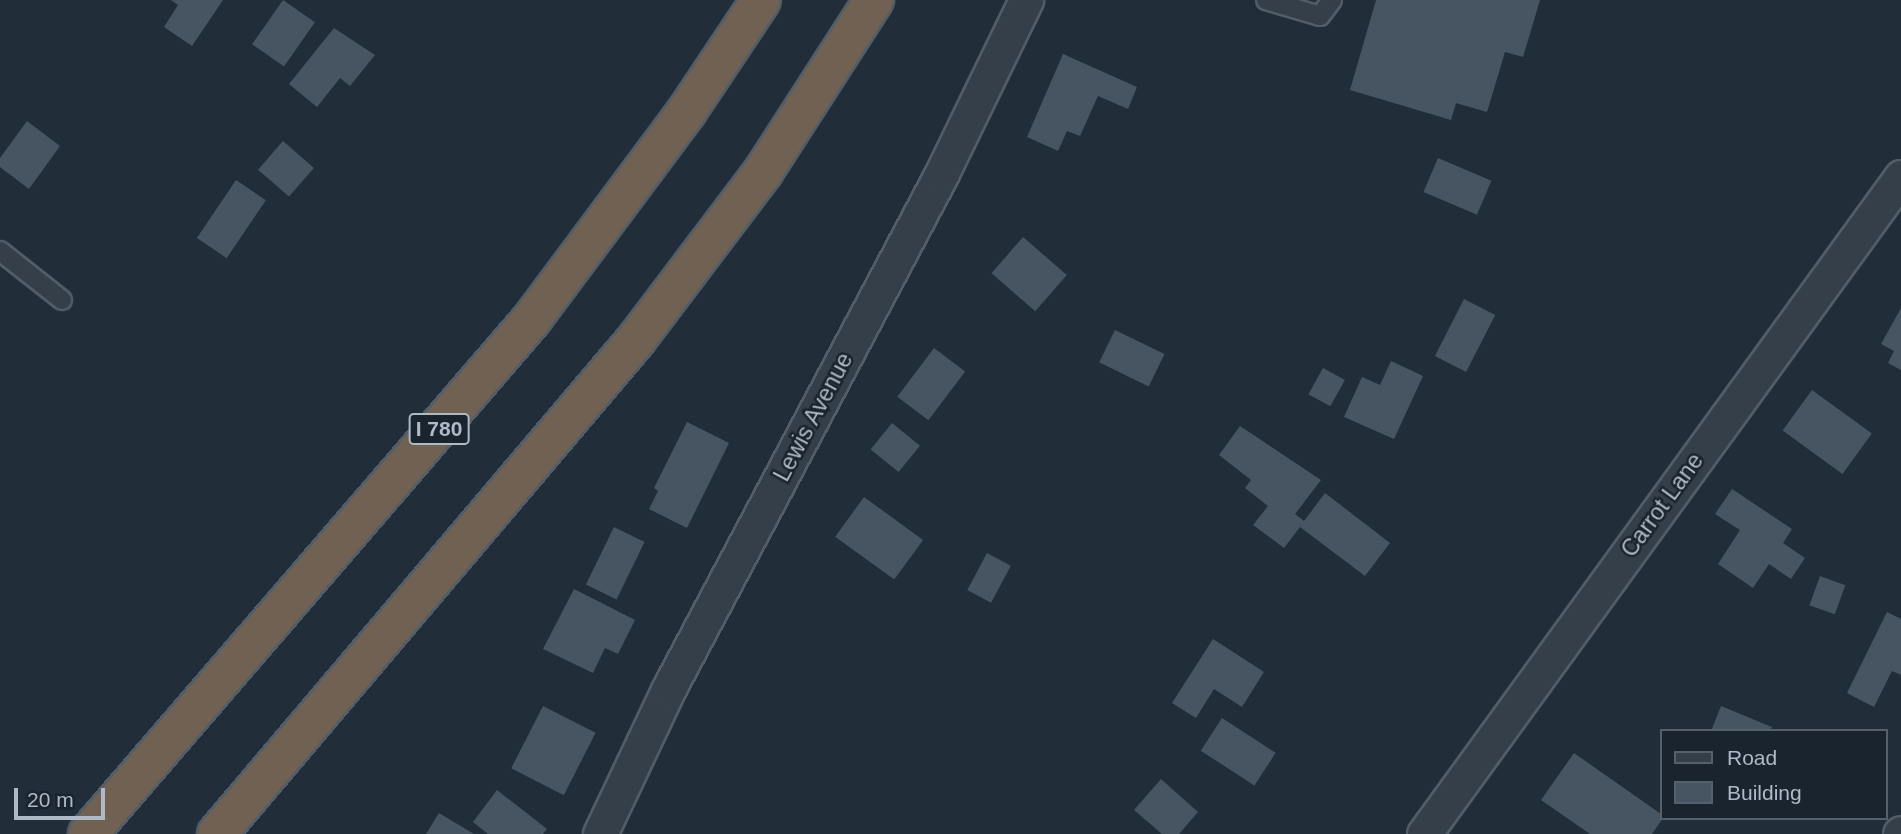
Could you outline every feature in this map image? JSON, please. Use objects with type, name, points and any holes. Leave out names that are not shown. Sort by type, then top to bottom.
[{"type":"highway","name":"I 780","points":[[88,834],[533,319],[680,121],[761,0]]},
{"type":"highway","points":[[217,834],[636,340],[764,172],[874,0]]},
{"type":"street","name":"Lewis Avenue","points":[[600,834],[668,690],[941,175],[1026,0]]},
{"type":"street","name":"Carrot Lane","points":[[1424,834],[1897,193]]},
{"type":"lane","points":[[1266,0],[1320,16],[1332,0]]},
{"type":"lane","points":[[0,251],[62,300]]},
{"type":"building","points":[[171,0],[223,0],[192,46],[164,27],[178,5]]},
{"type":"building","points":[[283,0],[315,22],[284,67],[252,44]]},
{"type":"building","points":[[1376,0],[1540,0],[1523,57],[1505,52],[1487,112],[1456,103],[1451,120],[1350,90]]},
{"type":"building","points":[[334,28],[375,55],[350,86],[340,78],[317,107],[289,84]]},
{"type":"building","points":[[1063,54],[1137,87],[1128,109],[1098,96],[1080,136],[1067,131],[1058,151],[1027,137]]},
{"type":"building","points":[[27,121],[60,146],[29,189],[0,167],[0,158]]},
{"type":"building","points":[[283,141],[314,168],[289,197],[258,170]]},
{"type":"building","points":[[1438,158],[1491,181],[1477,215],[1424,192]]},
{"type":"building","points":[[236,180],[266,200],[227,258],[197,238]]},
{"type":"building","points":[[1023,237],[1067,275],[1035,311],[992,273]]},
{"type":"building","points":[[1464,299],[1495,315],[1466,372],[1435,356]]},
{"type":"building","points":[[1901,308],[1901,370],[1888,363],[1894,351],[1881,344]]},
{"type":"building","points":[[1115,330],[1164,354],[1149,386],[1099,362]]},
{"type":"building","points":[[934,348],[965,371],[928,420],[897,397]]},
{"type":"building","points":[[1391,361],[1423,376],[1394,439],[1344,417],[1362,377],[1380,385]]},
{"type":"building","points":[[1323,368],[1345,380],[1330,406],[1308,394]]},
{"type":"building","points":[[1812,390],[1872,433],[1842,474],[1783,430]]},
{"type":"building","points":[[687,422],[729,443],[687,528],[649,509],[658,491],[654,488]]},
{"type":"building","points":[[892,423],[920,446],[899,472],[871,449]]},
{"type":"building","points":[[1240,426],[1321,480],[1295,514],[1304,521],[1325,493],[1390,543],[1365,576],[1300,527],[1284,548],[1253,525],[1268,506],[1245,488],[1251,480],[1219,455]]},
{"type":"building","points":[[1732,489],[1792,529],[1783,543],[1805,558],[1791,579],[1769,564],[1753,588],[1718,564],[1740,530],[1715,514]]},
{"type":"building","points":[[864,497],[923,540],[894,580],[835,537]]},
{"type":"building","points":[[614,527],[645,542],[617,599],[586,585]]},
{"type":"building","points":[[987,553],[1011,566],[991,603],[967,590]]},
{"type":"building","points":[[1820,576],[1845,585],[1835,614],[1809,605]]},
{"type":"building","points":[[574,589],[635,620],[618,654],[605,648],[593,673],[543,649]]},
{"type":"building","points":[[1887,612],[1901,619],[1901,675],[1892,671],[1874,707],[1847,693]]},
{"type":"building","points":[[1213,639],[1264,672],[1242,707],[1214,689],[1196,718],[1172,703]]},
{"type":"building","points":[[543,706],[596,733],[564,795],[511,768]]},
{"type":"building","points":[[1721,706],[1772,727],[1771,729],[1712,729]]},
{"type":"building","points":[[1222,718],[1276,753],[1254,786],[1201,751]]},
{"type":"building","points":[[1574,753],[1660,813],[1662,820],[1652,834],[1590,834],[1541,800]]},
{"type":"building","points":[[1161,779],[1198,812],[1179,834],[1162,834],[1134,810]]},
{"type":"building","points":[[497,790],[547,829],[543,834],[488,834],[473,822]]},
{"type":"building","points":[[439,813],[474,834],[426,834]]}]
